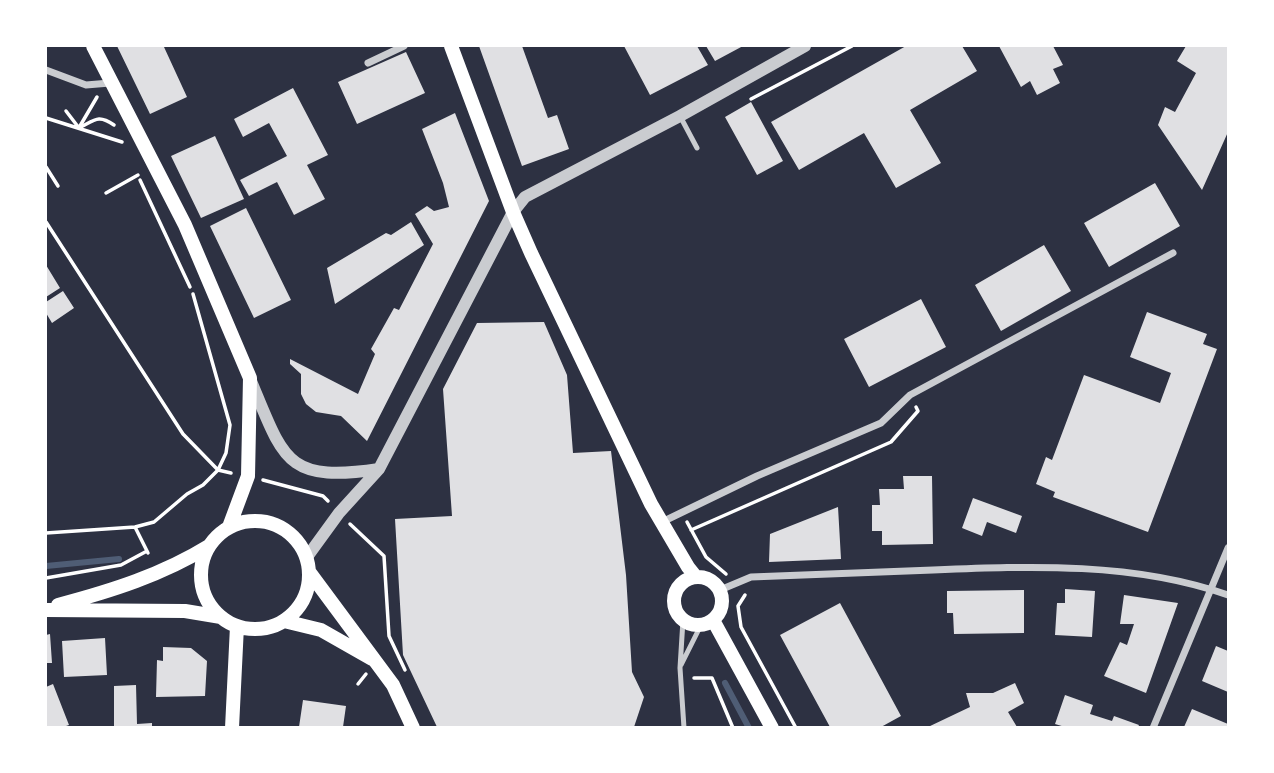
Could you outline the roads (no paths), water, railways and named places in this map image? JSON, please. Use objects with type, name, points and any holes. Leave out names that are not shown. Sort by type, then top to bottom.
[{"type":"main road","points":[[93,46],[105,87],[185,225],[250,378],[248,476],[229,527]]},
{"type":"main road","points":[[451,46],[513,212],[662,522],[696,577],[714,582],[720,590],[722,606],[707,622]]},
{"type":"main road","points":[[46,609],[111,591],[184,561],[209,546],[229,527],[241,522],[269,522],[292,535],[307,557],[310,573],[309,587],[303,601],[284,621],[261,629],[237,626],[221,617],[210,605],[202,586],[202,565],[209,546]]},
{"type":"main road","points":[[310,573],[377,661],[393,685],[413,727]]},
{"type":"main road","points":[[696,577],[680,586],[674,603],[683,620],[707,622]]},
{"type":"main road","points":[[46,609],[185,611],[221,617]]},
{"type":"main road","points":[[284,621],[321,629],[377,661]]},
{"type":"main road","points":[[707,622],[772,727]]},
{"type":"main road","points":[[232,727],[237,626]]},
{"type":"street","points":[[368,63],[404,46]]},
{"type":"street","points":[[307,557],[339,513],[379,469],[513,212],[526,197],[805,46]]},
{"type":"street","points":[[46,70],[83,88],[105,87]]},
{"type":"street","points":[[662,522],[757,476],[881,423],[911,395],[1173,253]]},
{"type":"street","points":[[250,378],[275,438],[292,462],[318,473],[344,474],[379,469]]},
{"type":"street","points":[[1153,727],[1228,548]]},
{"type":"street","points":[[720,590],[751,577],[1004,567],[1097,569],[1155,576],[1228,595]]},
{"type":"lane","points":[[680,116],[697,148]]},
{"type":"lane","points":[[683,620],[680,668],[684,727]]},
{"type":"lane","points":[[680,668],[707,622]]},
{"type":"waterway","points":[[46,566],[119,559]]},
{"type":"waterway","points":[[725,683],[749,728]]}]
